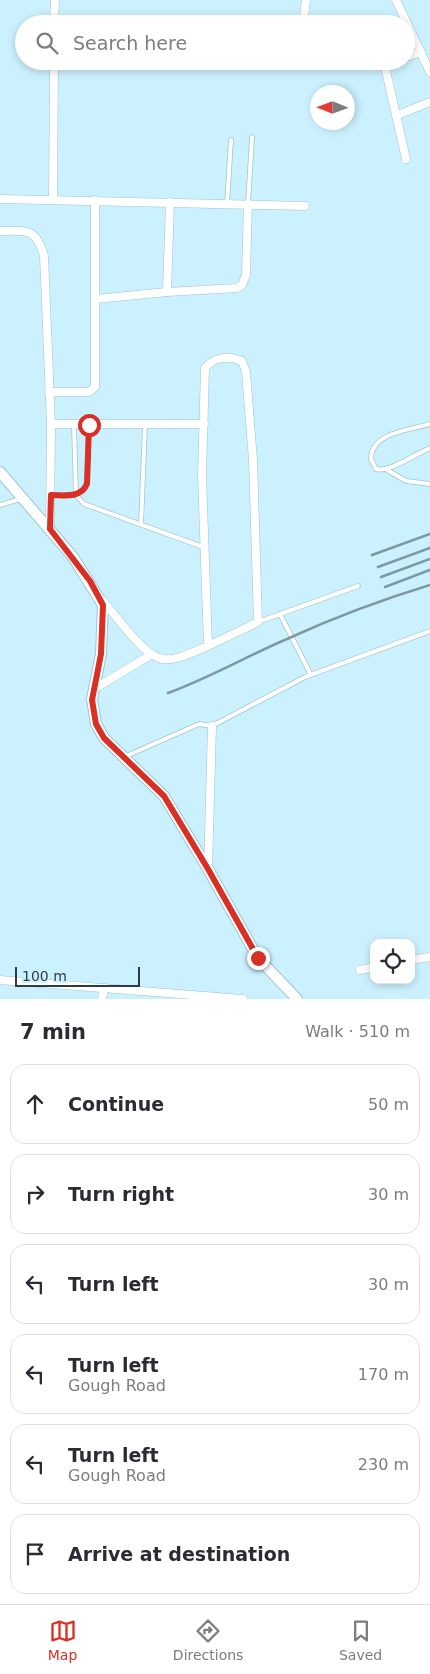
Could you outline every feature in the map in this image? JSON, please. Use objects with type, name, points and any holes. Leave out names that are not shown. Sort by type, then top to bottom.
[{"type":"street","points":[[54,0],[54,15]]},
{"type":"street","points":[[304,15],[306,0]]},
{"type":"street","points":[[396,0],[403,15]]},
{"type":"street","points":[[415,40],[430,72]]},
{"type":"street","points":[[415,54],[421,52]]},
{"type":"street","points":[[53,199],[54,70]]},
{"type":"street","points":[[386,70],[398,115],[406,158]]},
{"type":"street","points":[[398,115],[430,102]]},
{"type":"street","points":[[0,199],[305,206]]},
{"type":"street","points":[[49,392],[94,391],[96,382],[95,200]]},
{"type":"street","points":[[167,292],[170,202]]},
{"type":"street","points":[[96,299],[237,288],[242,285],[246,274],[248,204]]},
{"type":"street","points":[[0,231],[27,231],[40,242],[44,256],[50,424],[50,529]]},
{"type":"street","points":[[0,472],[73,557],[100,597],[152,654],[157,658],[171,658],[208,646],[258,622],[252,460],[246,372],[242,361],[218,358],[212,360],[205,368],[202,475],[203,547],[208,646]]},
{"type":"street","points":[[50,424],[204,424]]},
{"type":"street","points":[[100,597],[104,609],[101,654],[92,700],[96,724],[104,738],[164,796],[258,958],[297,999]]},
{"type":"street","points":[[94,689],[152,654]]},
{"type":"street","points":[[208,869],[212,726]]},
{"type":"street","points":[[415,959],[430,957]]},
{"type":"street","points":[[360,970],[370,968]]},
{"type":"street","points":[[0,980],[243,999]]},
{"type":"street","points":[[102,999],[104,988]]},
{"type":"lane","points":[[248,204],[252,137]]},
{"type":"lane","points":[[227,204],[230,140]]},
{"type":"lane","points":[[74,424],[76,495],[91,507],[203,547]]},
{"type":"lane","points":[[430,424],[395,432],[374,447],[371,454],[373,466],[376,470],[387,470],[406,481],[430,484]]},
{"type":"lane","points":[[51,495],[76,495],[84,490],[87,484],[89,425]]},
{"type":"lane","points":[[141,524],[145,425]]},
{"type":"lane","points":[[387,470],[414,454],[430,448]]},
{"type":"lane","points":[[0,505],[22,498]]},
{"type":"lane","points":[[258,622],[358,586]]},
{"type":"lane","points":[[280,614],[311,674]]},
{"type":"lane","points":[[124,757],[199,724],[212,726],[311,674],[430,632]]},
{"type":"railway","points":[[372,555],[430,534]]},
{"type":"railway","points":[[378,567],[430,548]]},
{"type":"railway","points":[[381,577],[430,559]]},
{"type":"railway","points":[[385,587],[430,570]]},
{"type":"railway","points":[[168,693],[322,624],[375,603],[430,585]]},
{"type":"route","points":[[89,425],[87,484],[84,490],[76,495],[51,495],[50,529],[90,581],[100,597],[104,609],[101,654],[92,700],[96,724],[104,738],[164,796],[258,958]]}]
